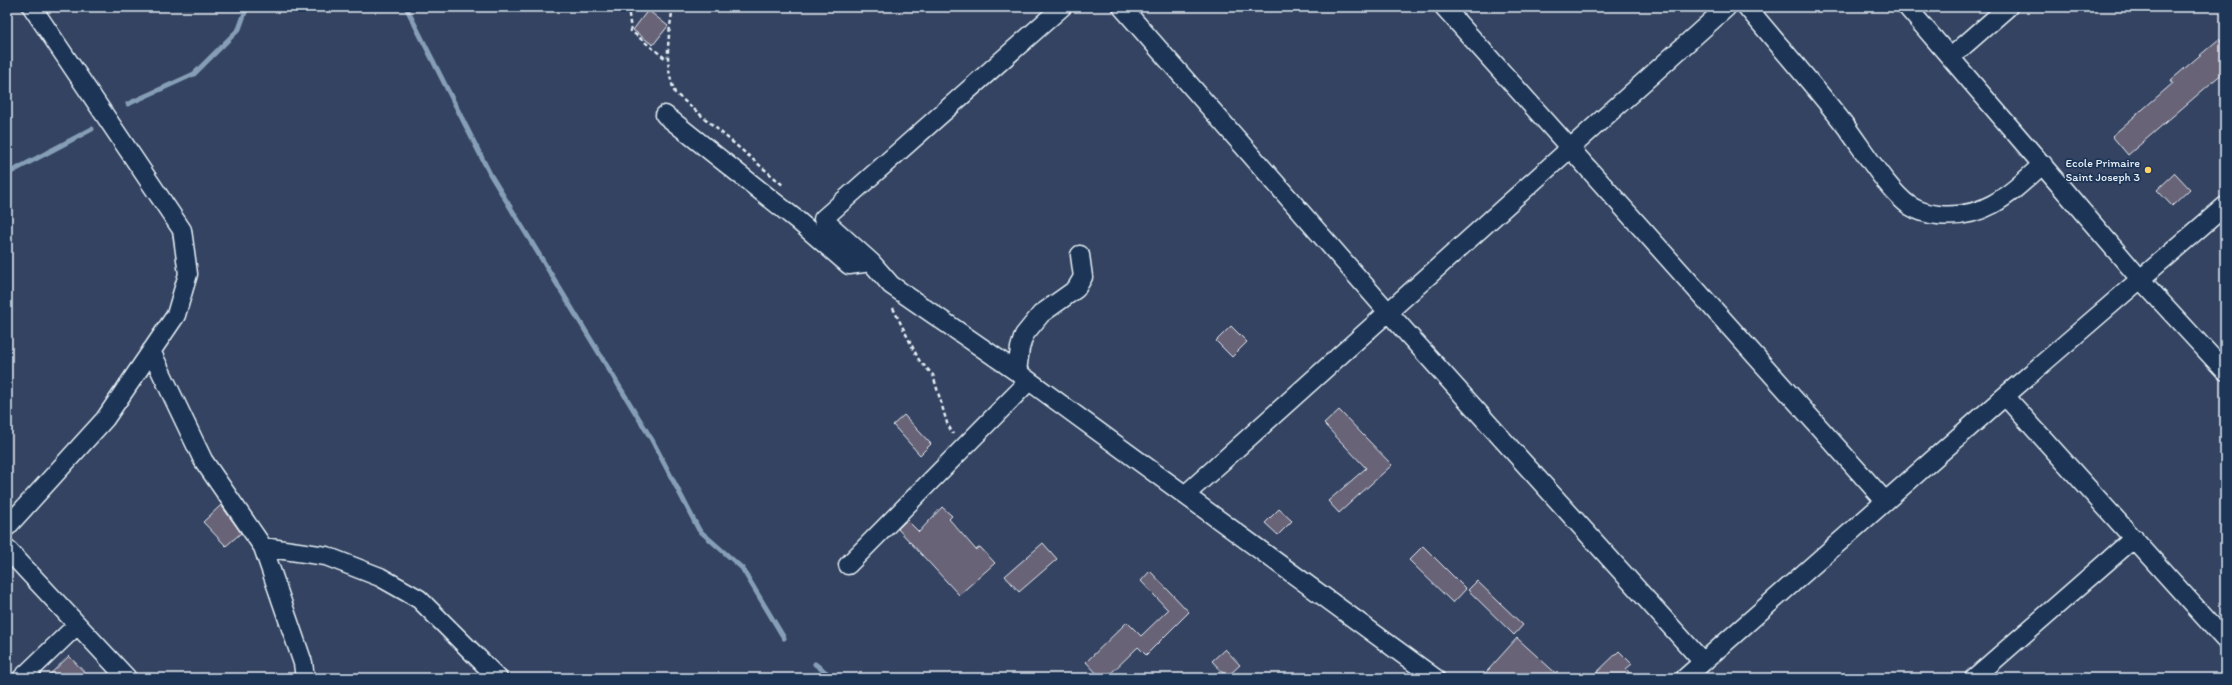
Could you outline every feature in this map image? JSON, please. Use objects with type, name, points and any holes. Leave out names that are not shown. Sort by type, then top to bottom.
[{"type":"street","points":[[7,527],[105,419],[176,315],[188,274],[182,230],[32,7]]},
{"type":"street","points":[[1062,7],[823,219],[871,262],[891,285],[1023,377],[1435,678]]},
{"type":"street","points":[[1122,7],[1388,312],[1702,661]]},
{"type":"street","points":[[1444,7],[1568,149],[1885,501]]},
{"type":"street","points":[[1185,495],[1727,7]]},
{"type":"street","points":[[1747,7],[1843,122],[1893,189],[1910,206],[1928,214],[1946,216],[1980,211],[1996,204],[2043,164]]},
{"type":"street","points":[[1907,7],[1952,57],[2142,280],[2225,371]]},
{"type":"street","points":[[1952,57],[2008,7]]},
{"type":"street","points":[[665,115],[797,220],[849,265],[871,262]]},
{"type":"street","points":[[1685,678],[1702,661],[2005,396],[2142,280],[2225,206]]},
{"type":"street","points":[[848,565],[962,450],[1023,377],[1020,348],[1024,335],[1041,314],[1076,289],[1083,277],[1080,255]]},
{"type":"street","points":[[151,351],[203,460],[263,547],[303,662],[305,678]]},
{"type":"street","points":[[2005,396],[2225,640]]},
{"type":"street","points":[[1974,678],[2134,538]]},
{"type":"street","points":[[263,547],[326,556],[380,577],[419,599],[498,678]]},
{"type":"street","points":[[7,550],[128,678]]},
{"type":"street","points":[[22,678],[77,625]]},
{"type":"path","points":[[628,7],[631,31],[666,59]]},
{"type":"path","points":[[673,7],[666,59],[670,79],[675,93],[787,189]]},
{"type":"path","points":[[891,285],[892,306],[919,360],[933,375],[947,423],[962,450]]},
{"type":"building","points":[[648,10],[668,26],[653,45],[633,30]]},
{"type":"building","points":[[2219,39],[2225,47],[2225,71],[2128,155],[2112,136],[2173,83],[2171,80]]},
{"type":"building","points":[[2175,173],[2190,189],[2172,206],[2157,190]]},
{"type":"building","points":[[1231,326],[1247,342],[1232,357],[1216,341]]},
{"type":"building","points":[[1339,410],[1392,465],[1339,513],[1328,501],[1366,468],[1324,424]]},
{"type":"building","points":[[904,415],[931,444],[920,455],[893,425]]},
{"type":"building","points":[[221,505],[241,533],[226,546],[203,522]]},
{"type":"building","points":[[942,507],[952,516],[949,519],[976,550],[980,547],[995,563],[959,595],[898,529],[907,520],[919,532]]},
{"type":"building","points":[[1279,509],[1292,521],[1278,535],[1265,523]]},
{"type":"building","points":[[1043,543],[1057,559],[1019,592],[1005,576]]},
{"type":"building","points":[[1423,546],[1466,589],[1453,603],[1409,560]]},
{"type":"building","points":[[1150,571],[1189,612],[1146,655],[1138,647],[1106,678],[1101,678],[1086,662],[1127,622],[1141,636],[1168,610],[1141,581]]},
{"type":"building","points":[[1477,581],[1523,625],[1514,635],[1468,590]]},
{"type":"building","points":[[1517,638],[1561,678],[1481,678]]},
{"type":"building","points":[[1225,649],[1240,665],[1227,677],[1212,661]]},
{"type":"building","points":[[1619,651],[1632,664],[1626,669],[1634,678],[1591,678]]},
{"type":"building","points":[[69,656],[90,678],[46,678]]},
{"type":"waterway","points":[[128,104],[194,74],[239,29],[247,7]]},
{"type":"waterway","points":[[406,7],[490,174],[652,440],[699,530],[742,568],[784,638]]},
{"type":"waterway","points":[[7,174],[92,129]]},
{"type":"waterway","points":[[815,664],[833,678]]},
{"type":"place","name":"Ecole Primaire Saint Joseph 3","points":[[2148,170]]}]
